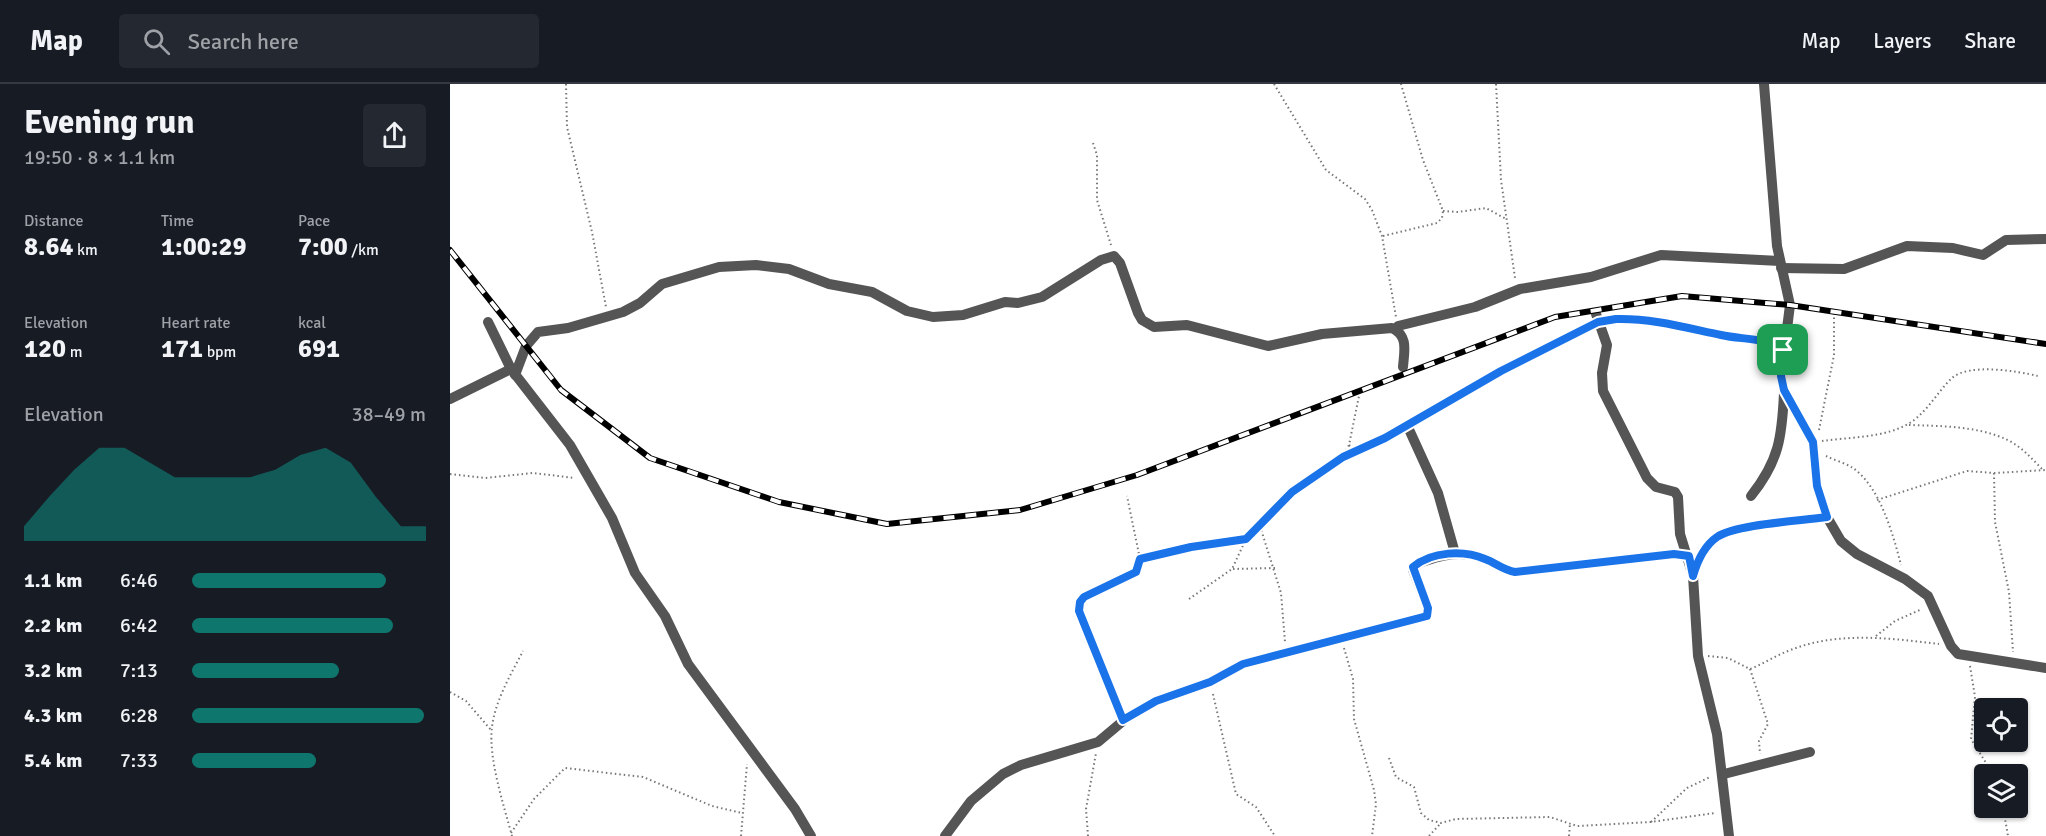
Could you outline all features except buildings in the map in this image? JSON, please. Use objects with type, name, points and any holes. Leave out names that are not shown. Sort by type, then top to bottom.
[{"type":"street","points":[[1764,84],[1770,174],[1780,264],[1790,305],[1781,376],[1784,390],[1815,452],[1817,486],[1827,517],[1849,548],[1905,579],[1928,596],[1934,604],[1951,646],[1958,654],[1968,658],[2046,668]]},
{"type":"street","points":[[1398,326],[1475,307],[1517,290],[1591,277],[1661,255],[1844,269],[1907,246],[1953,248],[1983,255],[2006,240],[2046,239]]},
{"type":"street","points":[[450,399],[513,372],[526,346],[538,332],[546,328],[568,328],[631,308],[662,284],[700,271],[719,267],[756,265],[789,269],[829,284],[872,292],[916,315],[933,317],[963,315],[1005,302],[1018,303],[1042,297],[1101,260],[1114,256],[1120,262],[1138,313],[1142,320],[1154,327],[1187,325],[1273,346],[1322,334],[1392,328],[1399,331],[1404,340],[1403,367]]},
{"type":"street","points":[[1597,318],[1607,345],[1602,373],[1605,397],[1647,478],[1656,487],[1677,494],[1680,534],[1689,556],[1693,576],[1698,656],[1724,774],[1729,836]]},
{"type":"street","points":[[488,322],[513,372],[570,445],[612,518],[635,573],[665,616],[688,664],[795,809],[811,836]]},
{"type":"street","points":[[1751,496],[1767,476],[1778,451],[1784,390]]},
{"type":"street","points":[[1407,425],[1438,494],[1455,553]]},
{"type":"street","points":[[1693,576],[1702,554],[1719,536],[1734,531],[1827,517]]},
{"type":"street","points":[[945,836],[971,801],[1003,774],[1021,765],[1098,742],[1123,720],[1156,701],[1210,682],[1243,664],[1427,616],[1428,608],[1413,567],[1439,556],[1455,553],[1483,558],[1504,570],[1515,572],[1674,554],[1689,556]]},
{"type":"street","points":[[1724,774],[1810,752]]},
{"type":"path","points":[[566,84],[567,127],[606,302],[601,317]]},
{"type":"path","points":[[1274,84],[1326,170],[1365,199],[1377,219],[1398,326]]},
{"type":"path","points":[[1382,236],[1437,223],[1442,218],[1443,211],[1423,160],[1401,84]]},
{"type":"path","points":[[1496,84],[1501,180],[1517,290]]},
{"type":"path","points":[[1093,143],[1097,155],[1097,200],[1114,256]]},
{"type":"path","points":[[1443,211],[1458,212],[1486,208],[1507,219]]},
{"type":"path","points":[[1834,314],[1834,355],[1820,422],[1819,441],[1877,435],[1907,424],[1930,404],[1954,376],[1962,372],[2014,370],[2038,376]]},
{"type":"path","points":[[1189,599],[1232,569],[1246,539],[1292,492],[1343,457],[1407,425],[1597,318],[1639,319],[1723,336],[1762,339],[1783,350]]},
{"type":"path","points":[[1343,457],[1359,396]]},
{"type":"path","points":[[1907,424],[1936,426],[2001,437],[2019,447],[2045,470]]},
{"type":"path","points":[[1348,445],[1359,451]]},
{"type":"path","points":[[1815,452],[1853,468],[1877,500],[1905,579]]},
{"type":"path","points":[[1877,500],[1967,471],[1994,473],[2045,470]]},
{"type":"path","points":[[450,474],[485,478],[533,473],[589,480]]},
{"type":"path","points":[[1994,473],[1995,522],[2009,592],[2014,663]]},
{"type":"path","points":[[1123,720],[1079,605],[1084,597],[1136,572],[1140,559],[1127,496]]},
{"type":"path","points":[[1260,526],[1281,593],[1286,654]]},
{"type":"path","points":[[1140,559],[1191,547],[1246,539]]},
{"type":"path","points":[[1232,569],[1275,568]]},
{"type":"path","points":[[1875,637],[1906,615],[1934,604]]},
{"type":"path","points":[[1750,669],[1809,644],[1875,637],[1951,646]]},
{"type":"path","points":[[1341,639],[1353,679],[1354,719],[1374,790],[1376,804],[1372,836]]},
{"type":"path","points":[[512,835],[498,778],[491,730],[494,713],[523,651]]},
{"type":"path","points":[[1698,656],[1719,655],[1750,669],[1768,723],[1759,741],[1761,765]]},
{"type":"path","points":[[1968,658],[1975,698],[1971,739],[1987,764]]},
{"type":"path","points":[[1210,682],[1236,794],[1256,807],[1275,836]]},
{"type":"path","points":[[450,692],[466,701],[491,730]]},
{"type":"path","points":[[1088,836],[1086,809],[1098,742]]},
{"type":"path","points":[[1389,758],[1396,777],[1414,787],[1425,818],[1441,823],[1456,819],[1550,817],[1577,826],[1651,822],[1727,812]]},
{"type":"path","points":[[741,836],[747,763]]},
{"type":"path","points":[[512,835],[534,800],[565,768],[643,777],[712,806],[742,813]]},
{"type":"path","points":[[1651,822],[1687,788],[1700,780],[1724,774]]},
{"type":"path","points":[[2005,818],[2008,836]]},
{"type":"path","points":[[1429,836],[1441,823]]},
{"type":"path","points":[[1569,836],[1570,823]]},
{"type":"railway","points":[[450,250],[561,390],[650,458],[779,502],[887,524],[1020,510],[1137,475],[1555,317],[1682,296],[1790,305],[2046,344]]},
{"type":"route","points":[[1639,319],[1723,336],[1762,339],[1783,350],[1781,376],[1784,390],[1792,409],[1813,442],[1817,486],[1827,517],[1734,531],[1719,536],[1702,554],[1693,576],[1689,556],[1674,554],[1515,572],[1504,570],[1494,563],[1469,554],[1455,553],[1439,556],[1413,567],[1428,608],[1427,616],[1304,650],[1243,664],[1210,682],[1156,701],[1123,720],[1079,611],[1079,605],[1084,597],[1136,572],[1140,566],[1140,559],[1212,543],[1246,539],[1292,492],[1343,457],[1369,447],[1426,412],[1501,371],[1585,331],[1598,322],[1639,319]]}]
